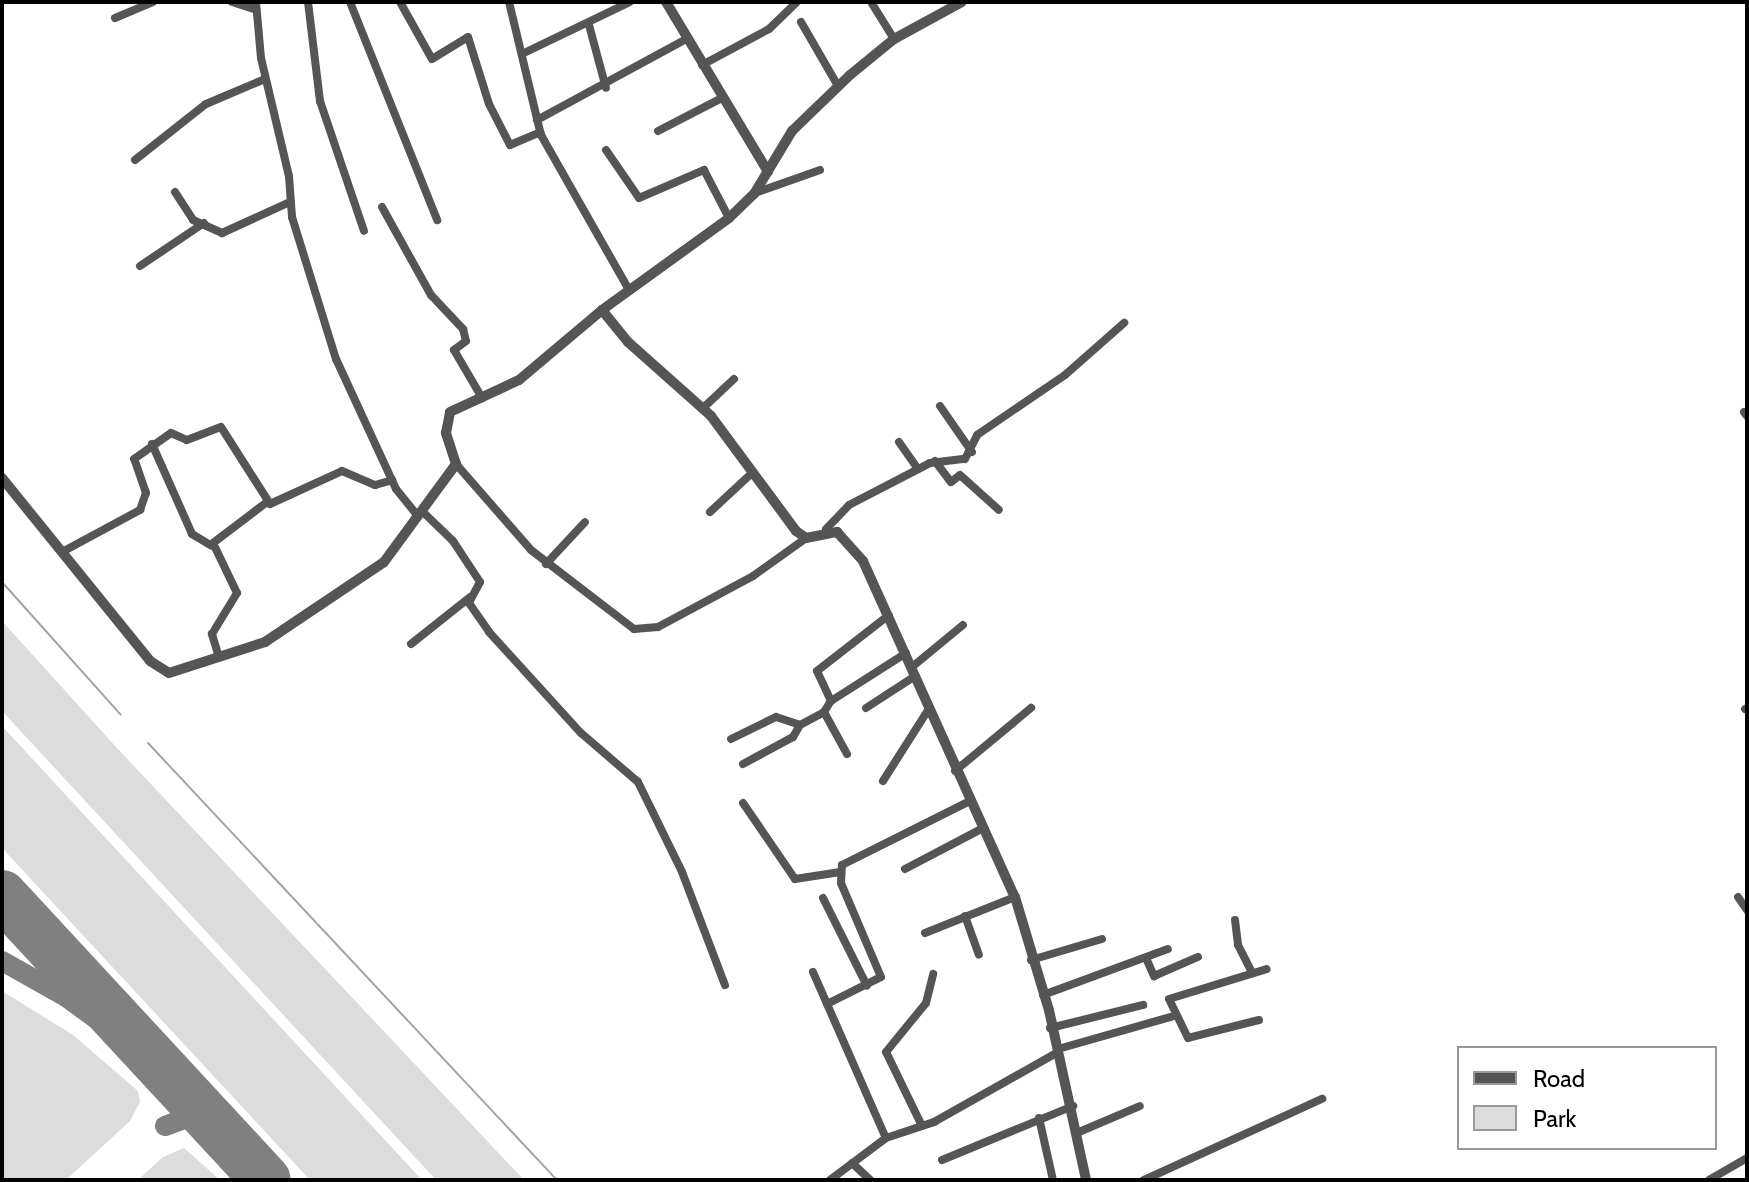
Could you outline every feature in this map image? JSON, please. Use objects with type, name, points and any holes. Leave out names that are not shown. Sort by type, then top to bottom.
[{"type":"street","points":[[115,18],[153,2]]},
{"type":"street","points":[[232,2],[256,6],[265,79],[290,202],[336,359],[392,480],[420,514],[453,541],[480,582],[471,597],[411,644]]},
{"type":"street","points":[[308,2],[323,114],[364,231]]},
{"type":"street","points":[[350,2],[437,220]]},
{"type":"street","points":[[400,2],[432,59],[468,37],[489,104],[510,145],[540,132]]},
{"type":"street","points":[[509,2],[526,52],[540,132],[628,288]]},
{"type":"street","points":[[526,52],[589,25],[630,2]]},
{"type":"street","points":[[666,2],[720,99],[768,172]]},
{"type":"street","points":[[702,65],[769,29],[797,2]]},
{"type":"street","points":[[871,2],[894,39]]},
{"type":"street","points":[[962,2],[894,39],[838,86],[792,131],[754,194],[729,218],[628,288],[553,357],[446,419],[456,464],[546,564],[621,623],[646,630],[753,576],[806,538],[826,529],[849,505],[935,461],[960,461],[972,452],[984,430],[1065,375],[1124,323]]},
{"type":"street","points":[[801,22],[838,86]]},
{"type":"street","points":[[589,25],[606,88]]},
{"type":"street","points":[[537,120],[606,88],[688,38]]},
{"type":"street","points":[[135,160],[206,104],[265,79]]},
{"type":"street","points":[[658,131],[720,99]]},
{"type":"street","points":[[606,150],[639,198],[704,170],[729,218]]},
{"type":"street","points":[[754,194],[820,170]]},
{"type":"street","points":[[175,192],[193,220],[227,232],[290,202]]},
{"type":"street","points":[[382,207],[426,288],[463,329],[466,341],[454,350],[482,398]]},
{"type":"street","points":[[140,266],[205,223]]},
{"type":"street","points":[[602,310],[702,409],[806,538]]},
{"type":"street","points":[[702,409],[734,379]]},
{"type":"street","points":[[940,406],[972,452]]},
{"type":"street","points":[[62,552],[140,510],[146,493],[134,459],[171,433],[192,440],[221,427],[267,502]]},
{"type":"street","points":[[899,442],[918,469]]},
{"type":"street","points":[[152,444],[192,534],[212,546],[237,593],[212,634],[218,654]]},
{"type":"street","points":[[935,461],[951,482],[960,475],[999,510]]},
{"type":"street","points":[[2,478],[150,661],[169,673],[218,654],[265,642],[351,588],[384,562],[456,464]]},
{"type":"street","points":[[212,546],[267,502],[342,471],[375,485],[392,480]]},
{"type":"street","points":[[710,512],[753,472]]},
{"type":"street","points":[[546,564],[585,522]]},
{"type":"street","points":[[826,529],[837,532],[863,561],[906,653],[955,771],[972,800],[1015,897],[1073,1106],[1086,1180]]},
{"type":"street","points":[[471,597],[489,632],[581,733],[638,782],[682,872],[725,985]]},
{"type":"street","points":[[831,701],[817,671],[889,615]]},
{"type":"street","points":[[866,708],[914,672],[963,625]]},
{"type":"street","points":[[743,764],[793,737],[800,725],[824,712],[831,701],[906,653]]},
{"type":"street","points":[[955,771],[1031,708]]},
{"type":"street","points":[[883,781],[928,710]]},
{"type":"street","points":[[824,712],[847,754]]},
{"type":"street","points":[[731,739],[784,715],[800,725]]},
{"type":"street","points":[[743,803],[795,879],[840,872],[852,856],[972,800]]},
{"type":"street","points":[[905,869],[983,828]]},
{"type":"street","points":[[827,1004],[867,986],[880,972],[840,872]]},
{"type":"street","points":[[925,933],[1015,897]]},
{"type":"street","points":[[1738,897],[1747,910]]},
{"type":"street","points":[[823,898],[867,986]]},
{"type":"street","points":[[965,916],[979,955]]},
{"type":"street","points":[[1235,920],[1238,945],[1252,973]]},
{"type":"street","points":[[1030,960],[1102,939]]},
{"type":"street","points":[[1043,995],[1168,949]]},
{"type":"street","points":[[1146,958],[1154,976],[1198,957]]},
{"type":"street","points":[[1259,1020],[1188,1038],[1174,1016],[1169,999],[1267,969]]},
{"type":"street","points":[[813,972],[886,1138]]},
{"type":"street","points":[[922,1126],[886,1052],[926,1003],[933,974]]},
{"type":"street","points":[[1050,1028],[1143,1005]]},
{"type":"street","points":[[830,1180],[886,1138],[922,1126],[1058,1050],[1174,1016]]},
{"type":"street","points":[[1144,1180],[1322,1099]]},
{"type":"street","points":[[942,1160],[1073,1106]]},
{"type":"street","points":[[1079,1132],[1140,1106]]},
{"type":"street","points":[[1039,1118],[1053,1180]]},
{"type":"street","points":[[1709,1180],[1747,1158]]},
{"type":"street","points":[[852,1163],[870,1180]]},
{"type":"green space","points":[[2,621],[116,747],[524,1180],[436,1180],[2,711]]},
{"type":"green space","points":[[2,726],[422,1180],[310,1180],[2,848]]},
{"type":"green space","points":[[2,991],[73,1035],[138,1091],[140,1102],[130,1121],[66,1180],[2,1180]]},
{"type":"green space","points":[[184,1148],[220,1180],[138,1180],[163,1157]]},
{"type":"waterway","points":[[2,582],[121,715]]},
{"type":"waterway","points":[[148,743],[557,1180]]},
{"type":"taxiway","points":[[2,961],[66,997],[161,1066]]},
{"type":"taxiway","points":[[165,1126],[190,1117],[219,1128]]},
{"type":"runway","points":[[2,895],[266,1180]]}]
